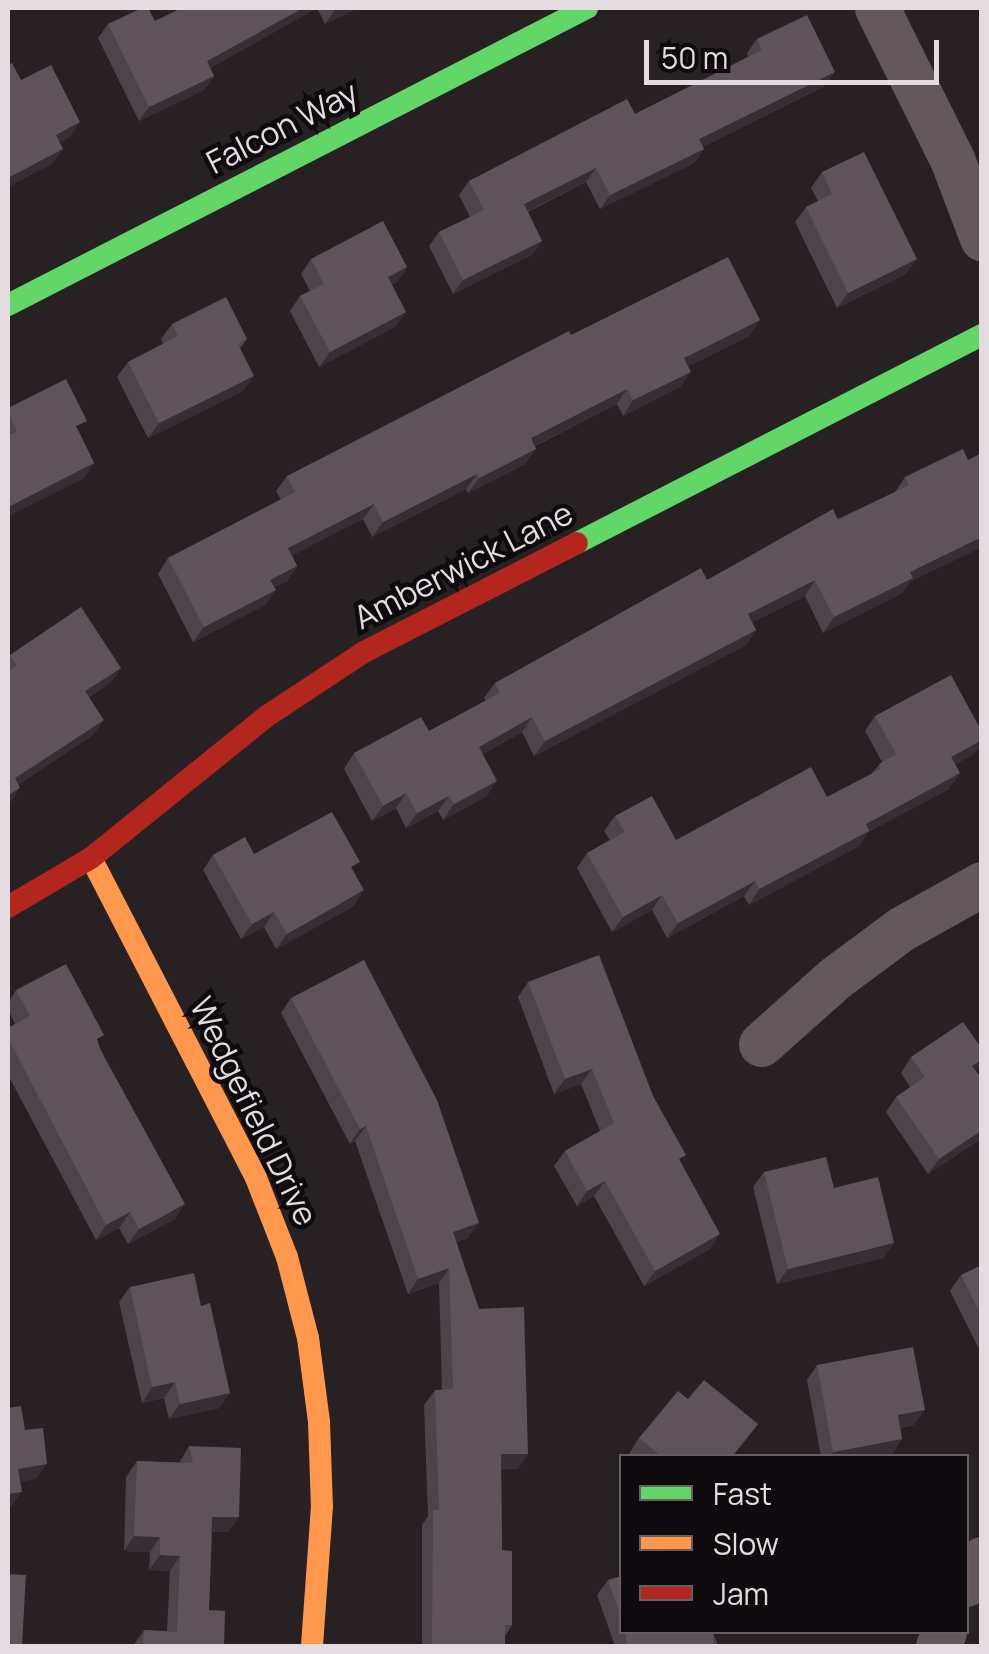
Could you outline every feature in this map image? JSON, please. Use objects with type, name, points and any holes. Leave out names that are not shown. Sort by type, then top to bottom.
[{"type":"street","name":"Falcon Way","points":[[8,305],[587,8]]},
{"type":"street","points":[[877,8],[952,159],[982,238]]},
{"type":"street","name":"Amberwick Lane","points":[[8,906],[91,858],[266,716],[364,652],[982,335]]},
{"type":"street","name":"Wedgefield Drive","points":[[91,858],[256,1178],[287,1257],[308,1338],[319,1422],[322,1506],[312,1646]]},
{"type":"street","points":[[761,1044],[836,978],[901,929],[982,884]]},
{"type":"building","points":[[148,8],[155,21],[182,8],[303,8],[207,61],[214,76],[149,107],[108,24]]},
{"type":"building","points":[[807,15],[835,72],[699,139],[704,149],[610,195],[596,168],[524,204],[542,241],[463,280],[439,232],[484,210],[469,181],[627,99],[635,114],[762,50],[757,39]]},
{"type":"building","points":[[12,63],[21,80],[51,65],[80,122],[56,135],[63,149],[8,178],[8,65]]},
{"type":"building","points":[[864,152],[917,259],[848,293],[806,207],[832,194],[822,172]]},
{"type":"building","points":[[383,221],[407,267],[388,277],[406,312],[330,352],[300,296],[324,284],[311,259]]},
{"type":"building","points":[[728,257],[760,320],[684,358],[691,372],[633,400],[627,389],[531,438],[536,449],[383,522],[374,504],[288,548],[297,566],[270,580],[276,590],[204,627],[168,558],[295,492],[287,476],[569,331],[571,335]]},
{"type":"building","points":[[226,297],[247,339],[238,344],[254,376],[159,423],[128,362],[178,336],[172,324]]},
{"type":"building","points":[[66,379],[87,421],[76,426],[94,463],[8,507],[8,436],[17,431],[8,408]]},
{"type":"building","points":[[963,449],[968,460],[982,453],[982,537],[910,572],[913,578],[834,617],[815,580],[748,614],[756,630],[545,741],[532,717],[479,747],[497,781],[454,804],[449,796],[417,813],[406,793],[383,806],[354,753],[421,717],[429,731],[500,693],[495,683],[701,568],[707,580],[833,509],[838,520],[909,485],[905,477]]},
{"type":"building","points":[[81,607],[121,668],[85,691],[104,720],[15,778],[20,788],[8,795],[8,671],[17,666],[10,655]]},
{"type":"building","points":[[951,675],[982,732],[982,740],[951,757],[960,773],[866,824],[869,831],[759,889],[755,881],[678,923],[662,895],[623,917],[587,853],[625,832],[615,816],[652,796],[676,840],[811,767],[827,797],[881,769],[879,764],[896,754],[875,716]]},
{"type":"building","points":[[332,812],[360,862],[351,867],[364,890],[287,934],[274,912],[252,924],[213,855],[245,837],[254,854]]},
{"type":"building","points":[[599,955],[653,1096],[686,1155],[679,1159],[720,1234],[655,1271],[605,1181],[587,1191],[565,1151],[614,1123],[592,1069],[565,1079],[528,982]]},
{"type":"building","points":[[364,960],[437,1100],[479,1223],[453,1232],[479,1309],[524,1307],[528,1454],[501,1454],[502,1550],[512,1551],[512,1625],[505,1625],[505,1646],[432,1646],[433,1510],[439,1510],[435,1390],[453,1389],[449,1268],[418,1279],[366,1126],[360,1129],[291,998]]},
{"type":"building","points":[[66,964],[104,1035],[97,1039],[100,1049],[185,1204],[139,1229],[130,1212],[106,1225],[8,1038],[8,1028],[30,1016],[16,990]]},
{"type":"building","points":[[963,1022],[982,1049],[982,1060],[972,1066],[982,1079],[982,1130],[939,1159],[896,1097],[925,1077],[911,1057]]},
{"type":"building","points":[[826,1157],[834,1188],[878,1177],[894,1243],[788,1269],[764,1172]]},
{"type":"building","points":[[982,1265],[982,1317],[961,1275]]},
{"type":"building","points":[[194,1273],[201,1306],[210,1303],[230,1393],[180,1404],[175,1382],[152,1387],[130,1287]]},
{"type":"building","points":[[913,1347],[925,1410],[898,1415],[902,1439],[833,1452],[817,1365]]},
{"type":"building","points":[[704,1380],[758,1424],[734,1454],[659,1454],[639,1438],[678,1391],[688,1399]]},
{"type":"building","points":[[21,1406],[25,1430],[43,1428],[47,1464],[18,1469],[22,1492],[8,1494],[8,1408]]},
{"type":"building","points":[[189,1446],[241,1448],[239,1517],[212,1517],[209,1610],[225,1611],[224,1646],[143,1646],[144,1630],[177,1632],[180,1556],[160,1555],[160,1537],[134,1536],[137,1461],[193,1463]]},
{"type":"building","points":[[8,1574],[26,1575],[22,1646],[8,1646]]},
{"type":"building","points":[[619,1577],[619,1611],[608,1580]]},
{"type":"building","points":[[626,1634],[713,1634],[713,1646],[626,1646]]},
{"type":"traffic: fast","points":[[8,305],[587,8]]},
{"type":"traffic: fast","points":[[577,543],[982,335]]},
{"type":"traffic: slow","points":[[91,858],[256,1178],[287,1257],[308,1338],[319,1422],[322,1506],[312,1646]]},
{"type":"traffic: jam","points":[[8,907],[91,858],[267,716],[364,652],[577,543]]}]
